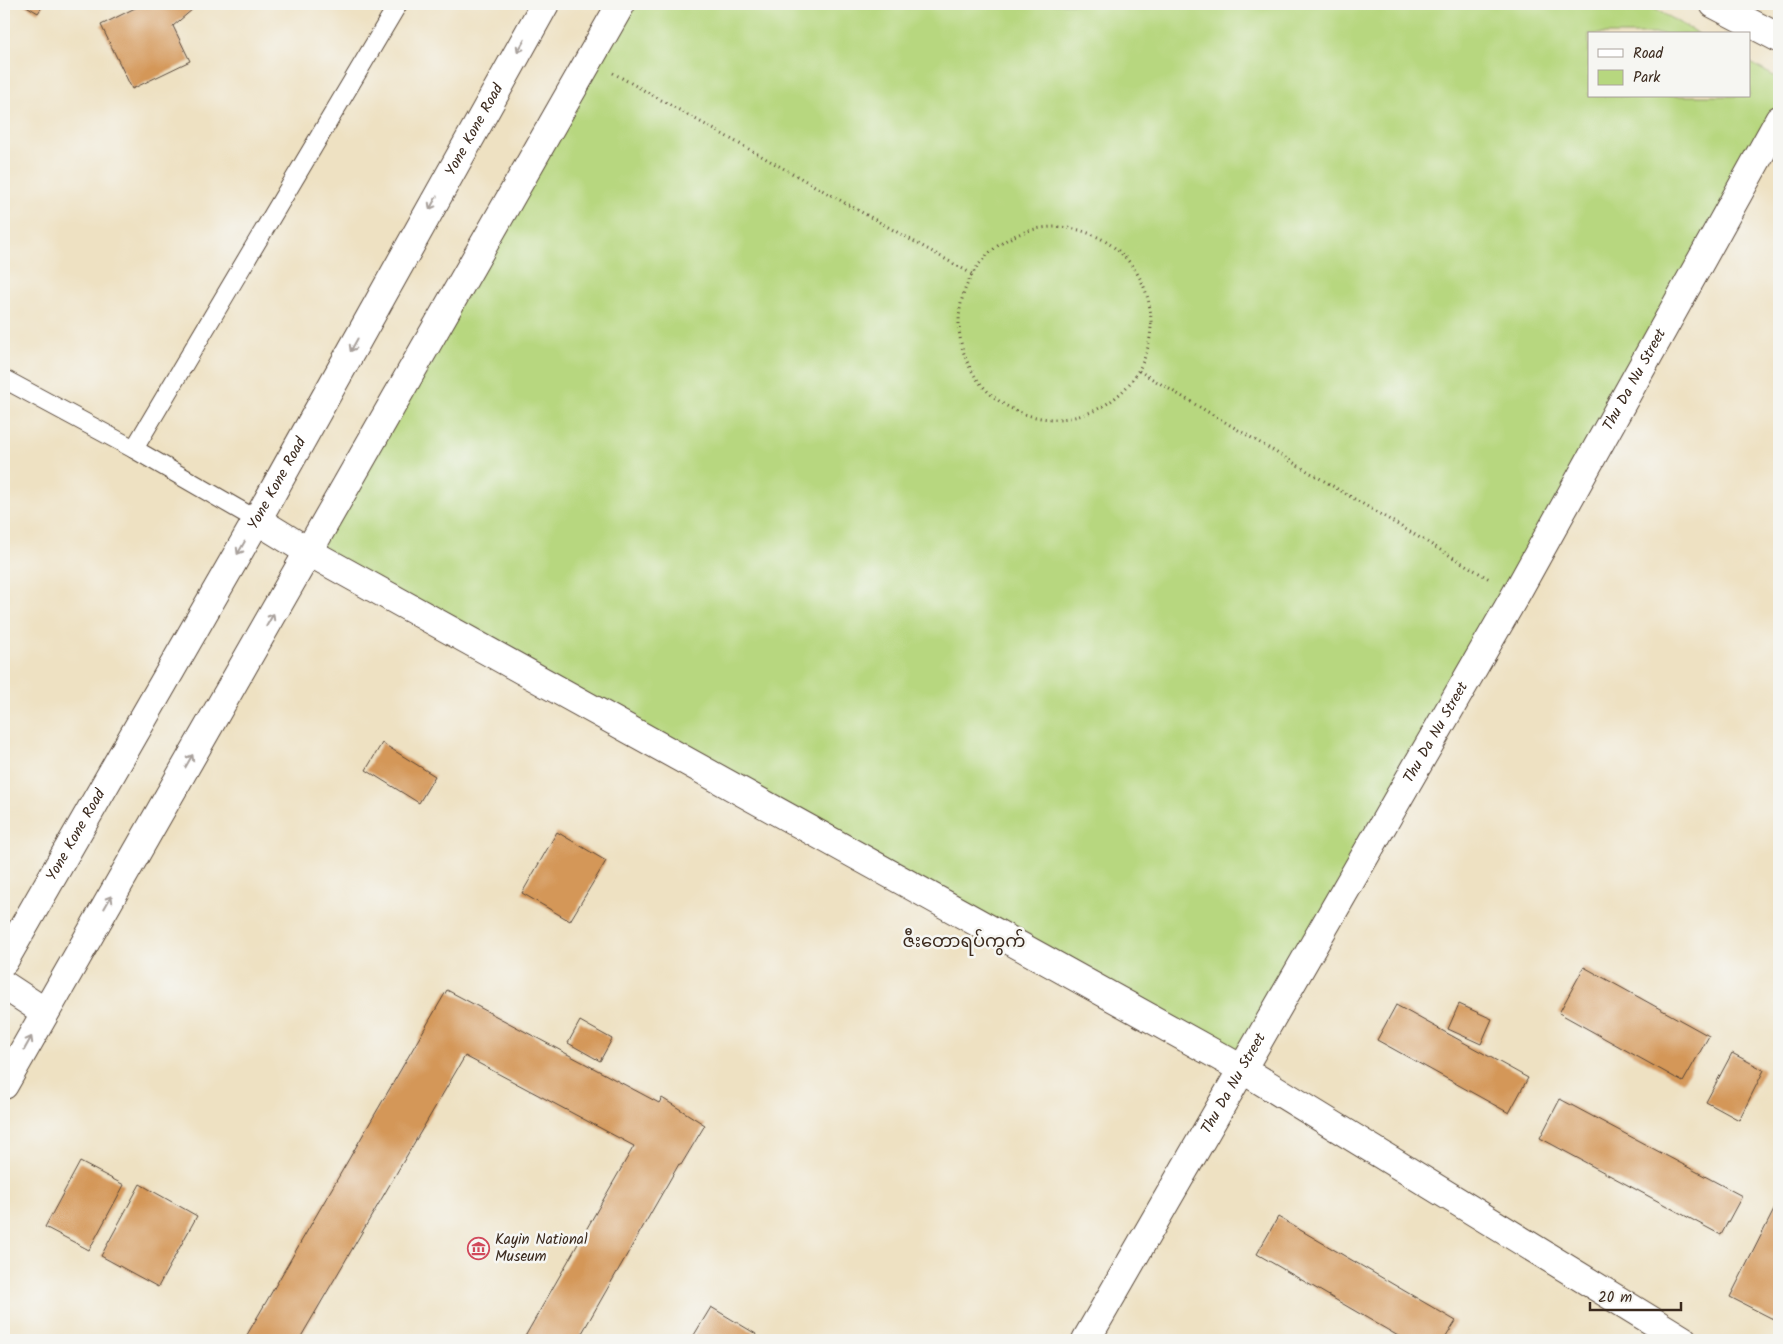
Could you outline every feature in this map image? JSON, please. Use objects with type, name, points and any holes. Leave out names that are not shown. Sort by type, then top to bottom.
[{"type":"street","name":"Yone Kone Road","points":[[4,961],[257,520],[545,4]]},
{"type":"street","points":[[4,1085],[620,4]]},
{"type":"street","points":[[1714,4],[1779,38]]},
{"type":"street","name":"Thu Da Nu Street","points":[[1086,1340],[1516,594],[1779,120]]},
{"type":"street","points":[[257,520],[309,552],[1242,1070],[1683,1340]]},
{"type":"street","points":[[4,985],[45,1012]]},
{"type":"lane","points":[[134,449],[398,4]]},
{"type":"lane","points":[[4,379],[134,449],[257,520]]},
{"type":"path","points":[[589,60],[972,274]]},
{"type":"path","points":[[1052,227],[1068,228],[1098,237],[1123,255],[1133,267],[1147,295],[1152,326],[1146,357],[1139,371],[1130,384],[1114,400],[1094,412],[1063,420],[1031,416],[1002,403],[978,380],[963,352],[959,320],[965,288],[972,274],[993,249],[1007,240],[1029,231],[1052,227]]},
{"type":"path","points":[[1139,371],[1516,594]]},
{"type":"green space","points":[[621,4],[1646,4],[1695,32],[1588,32],[1588,98],[1750,98],[1750,63],[1779,79],[1779,133],[1242,1069],[309,552]]},
{"type":"building","points":[[23,4],[44,4],[38,13]]},
{"type":"building","points":[[143,4],[189,4],[193,9],[173,26],[190,61],[132,89],[101,25]]},
{"type":"building","points":[[382,743],[435,776],[419,803],[366,770]]},
{"type":"building","points":[[557,832],[606,861],[570,921],[522,893]]},
{"type":"building","points":[[1584,967],[1709,1036],[1683,1082],[1559,1013]]},
{"type":"building","points":[[447,990],[659,1103],[662,1098],[705,1125],[681,1165],[679,1164],[578,1340],[523,1340],[634,1146],[465,1056],[299,1340],[244,1340]]},
{"type":"building","points":[[1459,1004],[1492,1019],[1481,1044],[1448,1029]]},
{"type":"building","points":[[1396,1005],[1528,1078],[1509,1113],[1377,1040]]},
{"type":"building","points":[[580,1021],[612,1039],[600,1061],[568,1043]]},
{"type":"building","points":[[1732,1053],[1764,1070],[1739,1120],[1706,1102]]},
{"type":"building","points":[[1560,1099],[1742,1196],[1721,1235],[1540,1138]]},
{"type":"building","points":[[80,1162],[124,1185],[89,1250],[45,1227]]},
{"type":"building","points":[[140,1184],[197,1216],[158,1287],[101,1256]]},
{"type":"building","points":[[1779,1200],[1779,1322],[1730,1297]]},
{"type":"building","points":[[1278,1217],[1456,1321],[1444,1340],[1405,1340],[1257,1254]]},
{"type":"building","points":[[711,1307],[756,1334],[753,1340],[691,1340]]},
{"type":"place","name":"Kayin National Museum","points":[[479,1249]]},
{"type":"district","name":"ဇီးတောရပ်ကွက်","points":[[964,942]]}]
